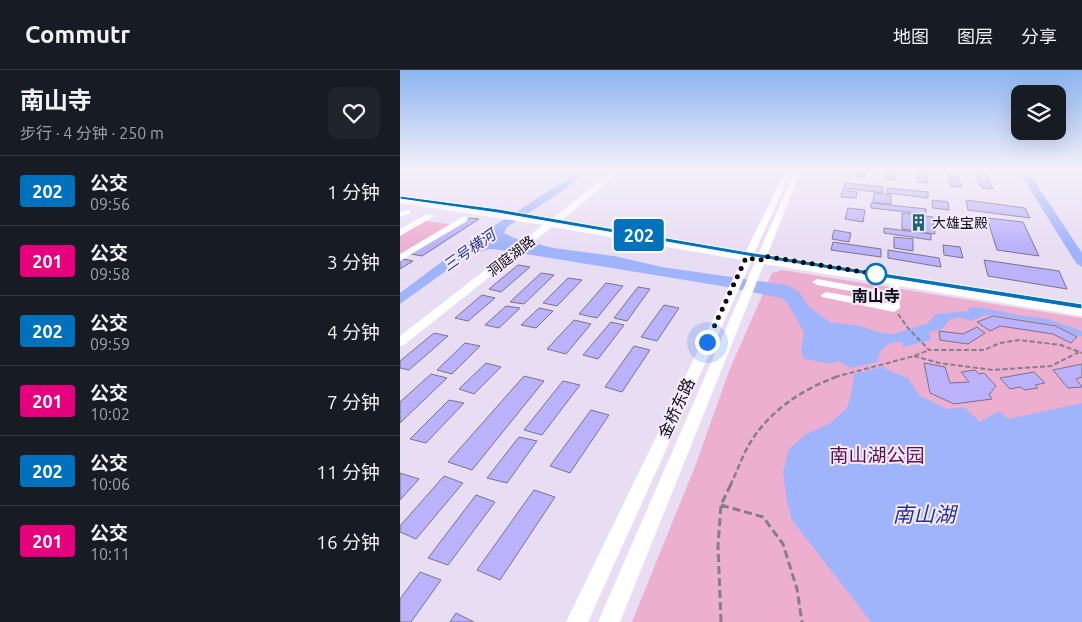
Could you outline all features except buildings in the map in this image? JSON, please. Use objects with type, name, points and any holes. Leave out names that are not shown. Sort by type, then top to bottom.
[{"type":"street","name":"洞庭湖路","points":[[400,342],[590,194]]},
{"type":"street","name":"金桥东路","points":[[609,622],[742,285],[747,256],[777,194]]},
{"type":"street","name":"金桥东路","points":[[577,622],[742,285],[762,258],[788,194]]},
{"type":"street","points":[[400,199],[505,214],[747,256],[1082,306]]},
{"type":"street","points":[[400,233],[430,216]]},
{"type":"street","points":[[400,258],[464,219]]},
{"type":"street","points":[[762,258],[1082,312]]},
{"type":"street","points":[[826,295],[894,308],[894,277]]},
{"type":"street","points":[[817,282],[894,296]]},
{"type":"path","points":[[894,308],[908,328],[929,350]]},
{"type":"path","points":[[721,622],[718,546],[722,505],[750,443],[768,419],[790,400],[824,382],[850,372],[914,356],[929,350],[984,350],[1000,343],[1019,340],[1061,345],[1081,352]]},
{"type":"path","points":[[914,356],[939,363],[993,370],[1051,366],[1081,352]]},
{"type":"path","points":[[722,505],[763,517],[783,544],[797,589],[802,622]]},
{"type":"green space","points":[[427,221],[453,225],[400,257],[400,235]]},
{"type":"green space","name":"南山湖公园","points":[[782,270],[1082,318],[1082,622],[632,622],[696,464],[729,371],[772,273]]},
{"type":"water","name":"三号横河","points":[[544,194],[558,194],[507,227],[504,233],[514,238],[553,248],[614,256],[662,267],[787,285],[799,292],[809,307],[830,322],[860,326],[882,333],[894,334],[928,323],[936,314],[968,311],[969,307],[1048,319],[1082,331],[1082,336],[1077,336],[1056,325],[994,315],[983,316],[971,321],[959,317],[950,320],[942,329],[929,332],[931,340],[903,347],[902,342],[889,344],[882,349],[878,362],[851,368],[838,361],[831,364],[804,359],[801,351],[804,332],[786,301],[781,298],[722,286],[489,249],[468,255],[400,304],[400,293],[467,243]]},
{"type":"water","name":"南山湖","points":[[884,366],[887,370],[908,378],[920,396],[947,409],[964,407],[980,422],[999,411],[1008,419],[1082,403],[1082,622],[871,622],[792,520],[787,502],[783,473],[789,449],[806,434],[829,424],[847,408],[854,374]]},
{"type":"waterway","points":[[1038,194],[1082,263]]},
{"type":"bus line","name":"202","points":[[400,197],[498,211],[748,254],[1082,307]]},
{"type":"place","name":"大雄宝殿","points":[[918,223]]},
{"type":"place","name":"南山寺","points":[[876,274]]},
{"type":"route","points":[[707,342],[746,258],[761,260],[763,256],[876,274]]}]
